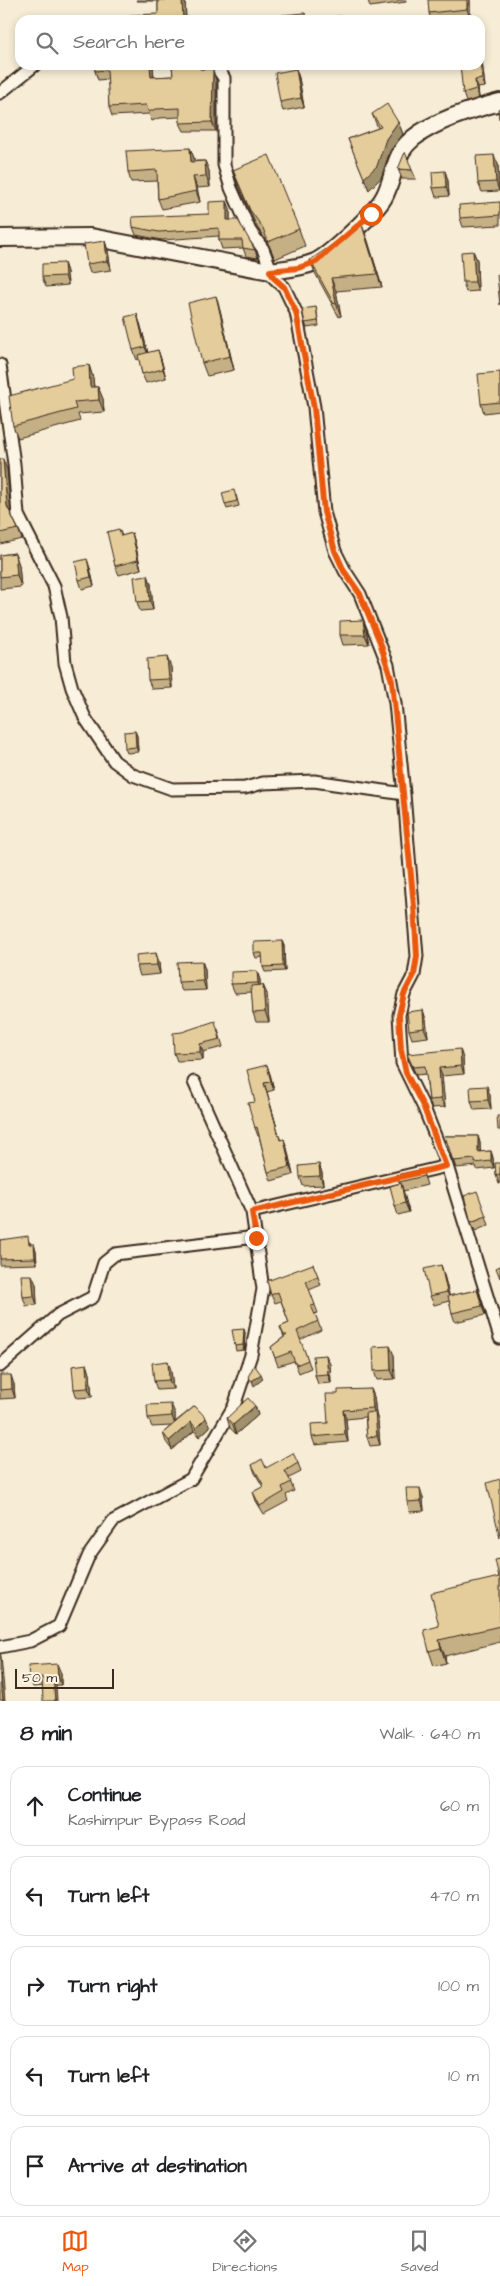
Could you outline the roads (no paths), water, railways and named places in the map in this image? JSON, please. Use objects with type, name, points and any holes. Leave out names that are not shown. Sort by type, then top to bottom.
[{"type":"main road","points":[[0,238],[91,236],[270,271],[298,268],[316,262],[371,214],[384,198],[406,145],[419,135],[477,108],[500,102]]},
{"type":"street","points":[[0,93],[29,70]]},
{"type":"street","points":[[218,70],[224,78],[225,94],[224,165],[240,210],[250,231],[263,249],[270,271],[274,278],[284,287],[296,312],[314,408],[324,512],[335,551],[344,571],[360,594],[388,665],[404,794],[417,956],[414,975],[404,994],[399,1015],[401,1049],[406,1073],[424,1108],[446,1166],[500,1338]]},
{"type":"street","points":[[0,365],[14,464],[18,515],[54,586],[61,617],[66,663],[72,688],[85,718],[114,761],[133,776],[172,789],[245,788],[263,783],[314,781],[404,794]]},
{"type":"street","points":[[0,1647],[30,1641],[60,1626],[89,1555],[113,1522],[191,1479],[208,1455],[234,1406],[251,1355],[263,1289],[252,1212],[194,1082]]},
{"type":"street","points":[[252,1212],[446,1166]]},
{"type":"street","points":[[0,1366],[58,1315],[93,1297],[104,1263],[115,1254],[256,1238]]}]
